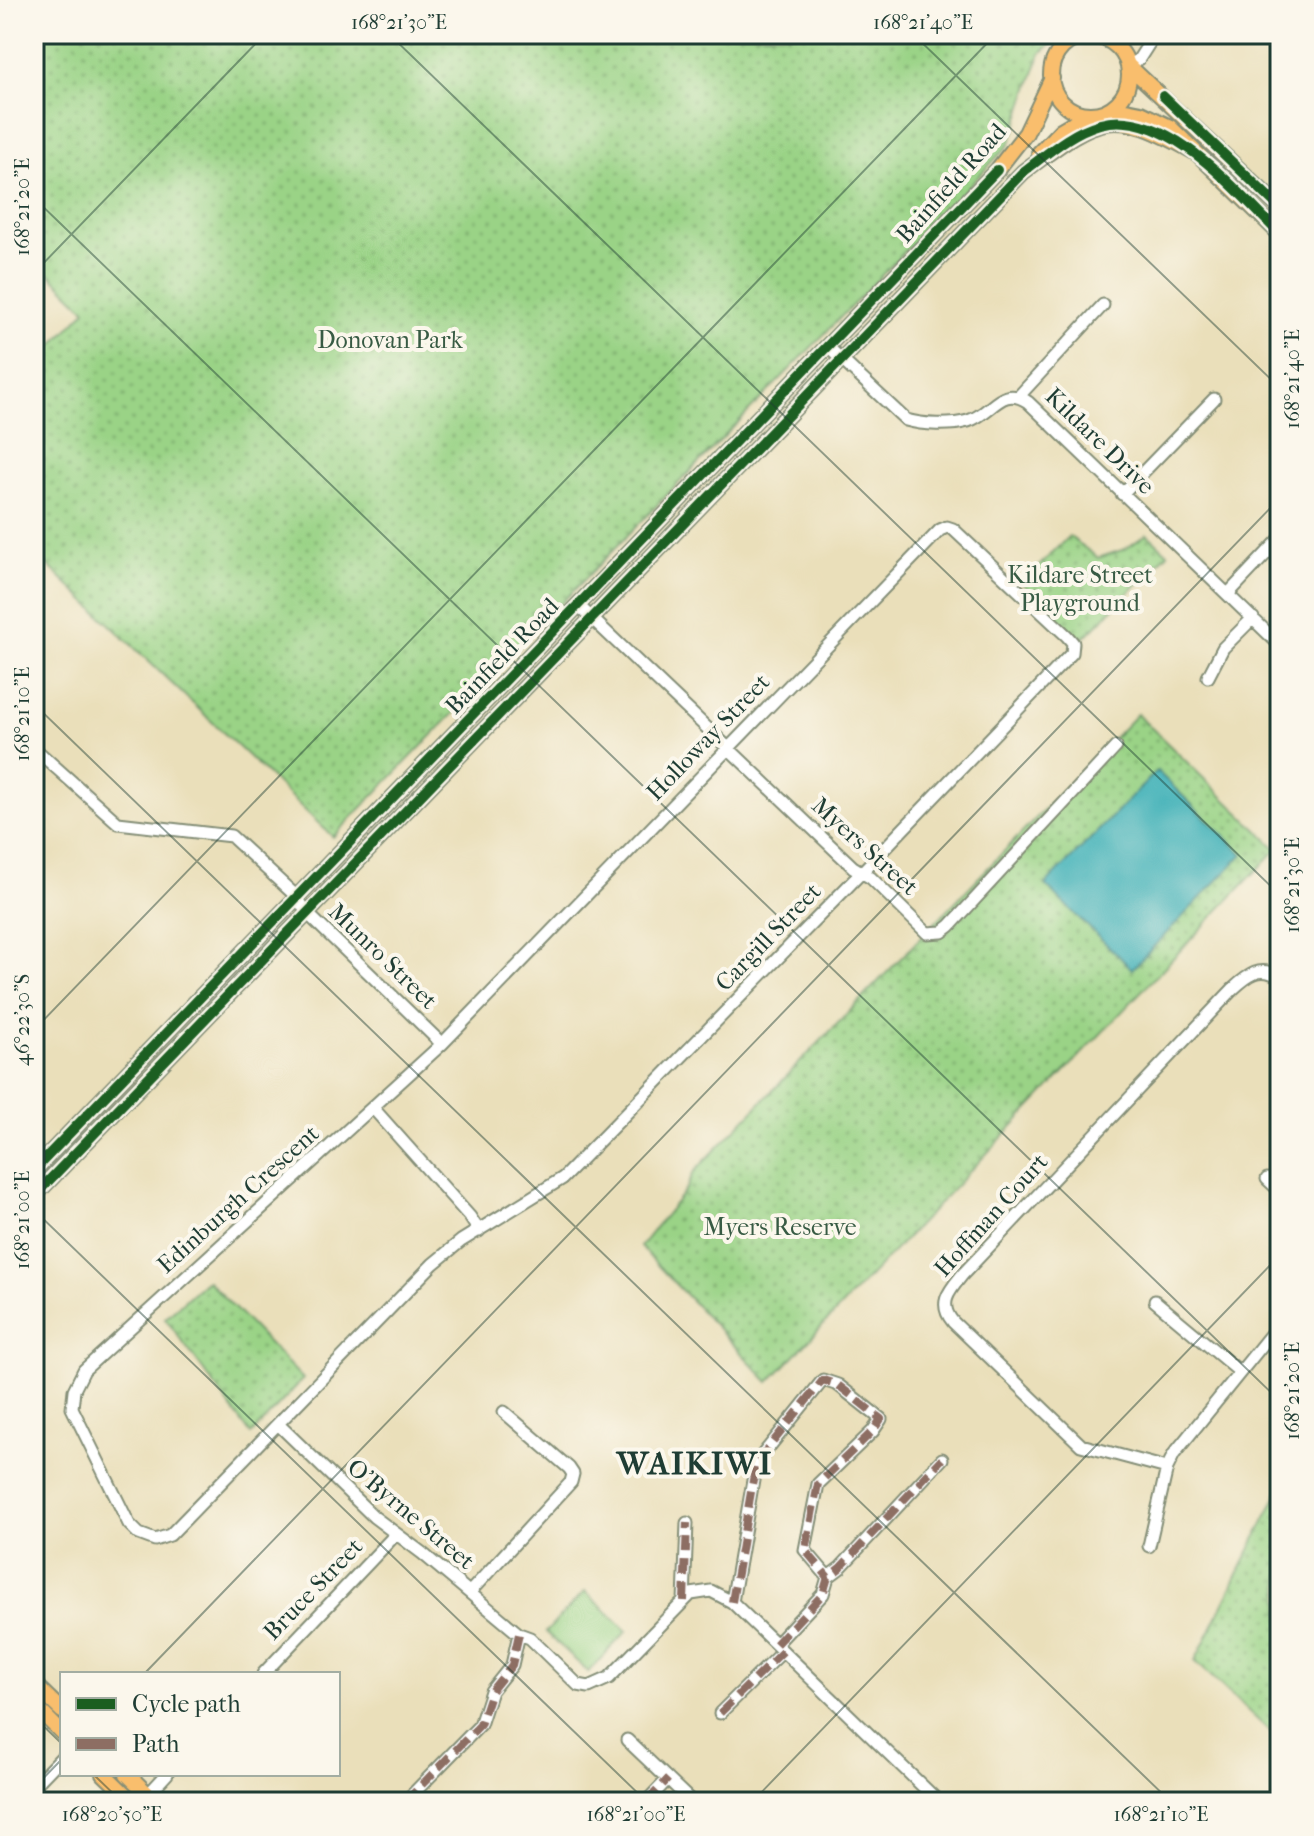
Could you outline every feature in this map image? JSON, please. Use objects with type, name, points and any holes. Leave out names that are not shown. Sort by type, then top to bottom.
[{"type":"main road","name":"Bainfield Road","points":[[34,1170],[1017,148],[1052,78],[1059,52],[1073,40],[1093,35],[1115,44],[1128,65],[1280,208]]},
{"type":"main road","points":[[1105,111],[1114,106],[1126,90],[1128,65]]},
{"type":"main road","points":[[1052,78],[1053,87],[1063,103],[1088,114]]},
{"type":"main road","name":"Bainfield Road","points":[[34,1196],[1023,172],[1054,136],[1088,114],[1121,109],[1156,118],[1170,127],[1196,153]]},
{"type":"main road","name":"Bainfield Road","points":[[1023,172],[1084,130],[1114,121],[1132,122],[1157,131],[1196,153]]},
{"type":"main road","points":[[1196,153],[1280,234]]},
{"type":"main road","points":[[1239,194],[1252,181]]},
{"type":"main road","points":[[435,755],[447,767]]},
{"type":"main road","points":[[158,1041],[171,1053]]},
{"type":"main road","points":[[34,1684],[60,1709]]},
{"type":"main road","points":[[34,1705],[60,1731]]},
{"type":"main road","points":[[106,1776],[133,1802]]},
{"type":"main road","points":[[129,1776],[148,1800]]},
{"type":"street","points":[[1128,65],[1139,59],[1155,34]]},
{"type":"street","points":[[1019,396],[1103,305]]},
{"type":"street","name":"Kildare Drive","points":[[828,347],[900,416],[915,422],[966,422],[1008,395],[1019,396],[1280,645]]},
{"type":"street","points":[[1122,494],[1214,399]]},
{"type":"street","name":"Holloway Street","points":[[373,1108],[442,1044],[940,530],[947,527],[953,529],[1070,640],[1074,648],[1072,653]]},
{"type":"street","points":[[1228,594],[1280,539]]},
{"type":"street","name":"Myers Street","points":[[579,606],[853,867],[923,930],[933,934],[942,932],[1116,747]]},
{"type":"street","points":[[1208,677],[1223,648],[1253,618]]},
{"type":"street","name":"Cargill Street","points":[[479,1231],[563,1178],[1072,653]]},
{"type":"street","name":"Munro Street","points":[[34,748],[118,823],[231,836],[297,897],[306,912],[442,1044]]},
{"type":"street","name":"Hoffman Court","points":[[1167,1468],[1081,1445],[953,1322],[945,1310],[945,1299],[963,1274],[1233,989],[1250,973],[1263,970],[1273,972],[1280,978]]},
{"type":"street","points":[[373,1108],[479,1231]]},
{"type":"street","name":"Edinburgh Crescent","points":[[373,1108],[84,1370],[71,1399],[72,1408],[129,1524],[139,1534],[155,1540],[170,1535],[182,1525],[433,1264],[479,1231]]},
{"type":"street","points":[[1267,1179],[1280,1191]]},
{"type":"street","points":[[1155,1301],[1240,1372]]},
{"type":"street","points":[[1149,1546],[1167,1468],[1182,1443],[1280,1323]]},
{"type":"street","points":[[732,1602],[756,1463],[823,1380],[838,1385],[881,1419],[873,1431],[818,1484],[805,1550],[828,1577]]},
{"type":"street","points":[[470,1592],[571,1482],[573,1474],[504,1412]]},
{"type":"street","name":"O'Byrne Street","points":[[278,1424],[374,1517],[519,1634],[530,1638],[578,1685],[589,1687],[609,1678],[684,1601]]},
{"type":"street","points":[[720,1713],[823,1594],[828,1577],[942,1459]]},
{"type":"street","points":[[684,1601],[687,1523]]},
{"type":"street","name":"Bruce Street","points":[[265,1672],[396,1534]]},
{"type":"street","points":[[684,1601],[691,1594],[711,1591],[732,1602],[939,1802]]},
{"type":"street","points":[[405,1802],[480,1725],[491,1691],[512,1665],[519,1634]]},
{"type":"street","points":[[627,1740],[688,1798]]},
{"type":"street","points":[[34,1786],[60,1759]]},
{"type":"street","points":[[148,1800],[166,1776]]},
{"type":"street","points":[[646,1802],[668,1779]]},
{"type":"green space","name":"Donovan Park","points":[[34,34],[1062,34],[1041,53],[1010,144],[333,837],[34,552],[34,365],[86,310],[34,259]]},
{"type":"green space","name":"Kildare Street Playground","points":[[1147,534],[1168,553],[1081,641],[1022,583],[1069,536],[1098,558],[1125,549]]},
{"type":"green space","name":"Myers Reserve","points":[[1137,714],[1277,849],[769,1382],[640,1247],[687,1188],[693,1173]]},
{"type":"green space","points":[[207,1280],[303,1379],[251,1435],[165,1318]]},
{"type":"green space","points":[[1280,1489],[1280,1741],[1195,1661]]},
{"type":"green space","points":[[585,1591],[627,1631],[588,1672],[546,1632]]},
{"type":"water","points":[[1157,771],[1243,854],[1132,969],[1045,885]]},
{"type":"marked path","points":[[732,1602],[756,1463],[823,1380],[838,1385],[881,1419],[873,1431],[818,1484],[805,1550],[828,1577]]},
{"type":"marked path","points":[[776,1644],[823,1594],[828,1577],[942,1459]]},
{"type":"marked path","points":[[684,1601],[687,1523]]},
{"type":"marked path","points":[[405,1802],[480,1725],[491,1691],[512,1665],[519,1634]]},
{"type":"marked path","points":[[720,1713],[783,1651]]},
{"type":"marked path","points":[[646,1802],[668,1779]]},
{"type":"cycle path","points":[[1163,96],[1280,208]]},
{"type":"cycle path","points":[[34,1196],[1023,172],[1041,158],[1069,138],[1100,124],[1125,122],[1150,128],[1175,140],[1199,157],[1280,234]]},
{"type":"cycle path","points":[[34,1170],[997,170]]},
{"type":"district","name":"WAIKIWI","points":[[695,1463]]}]
